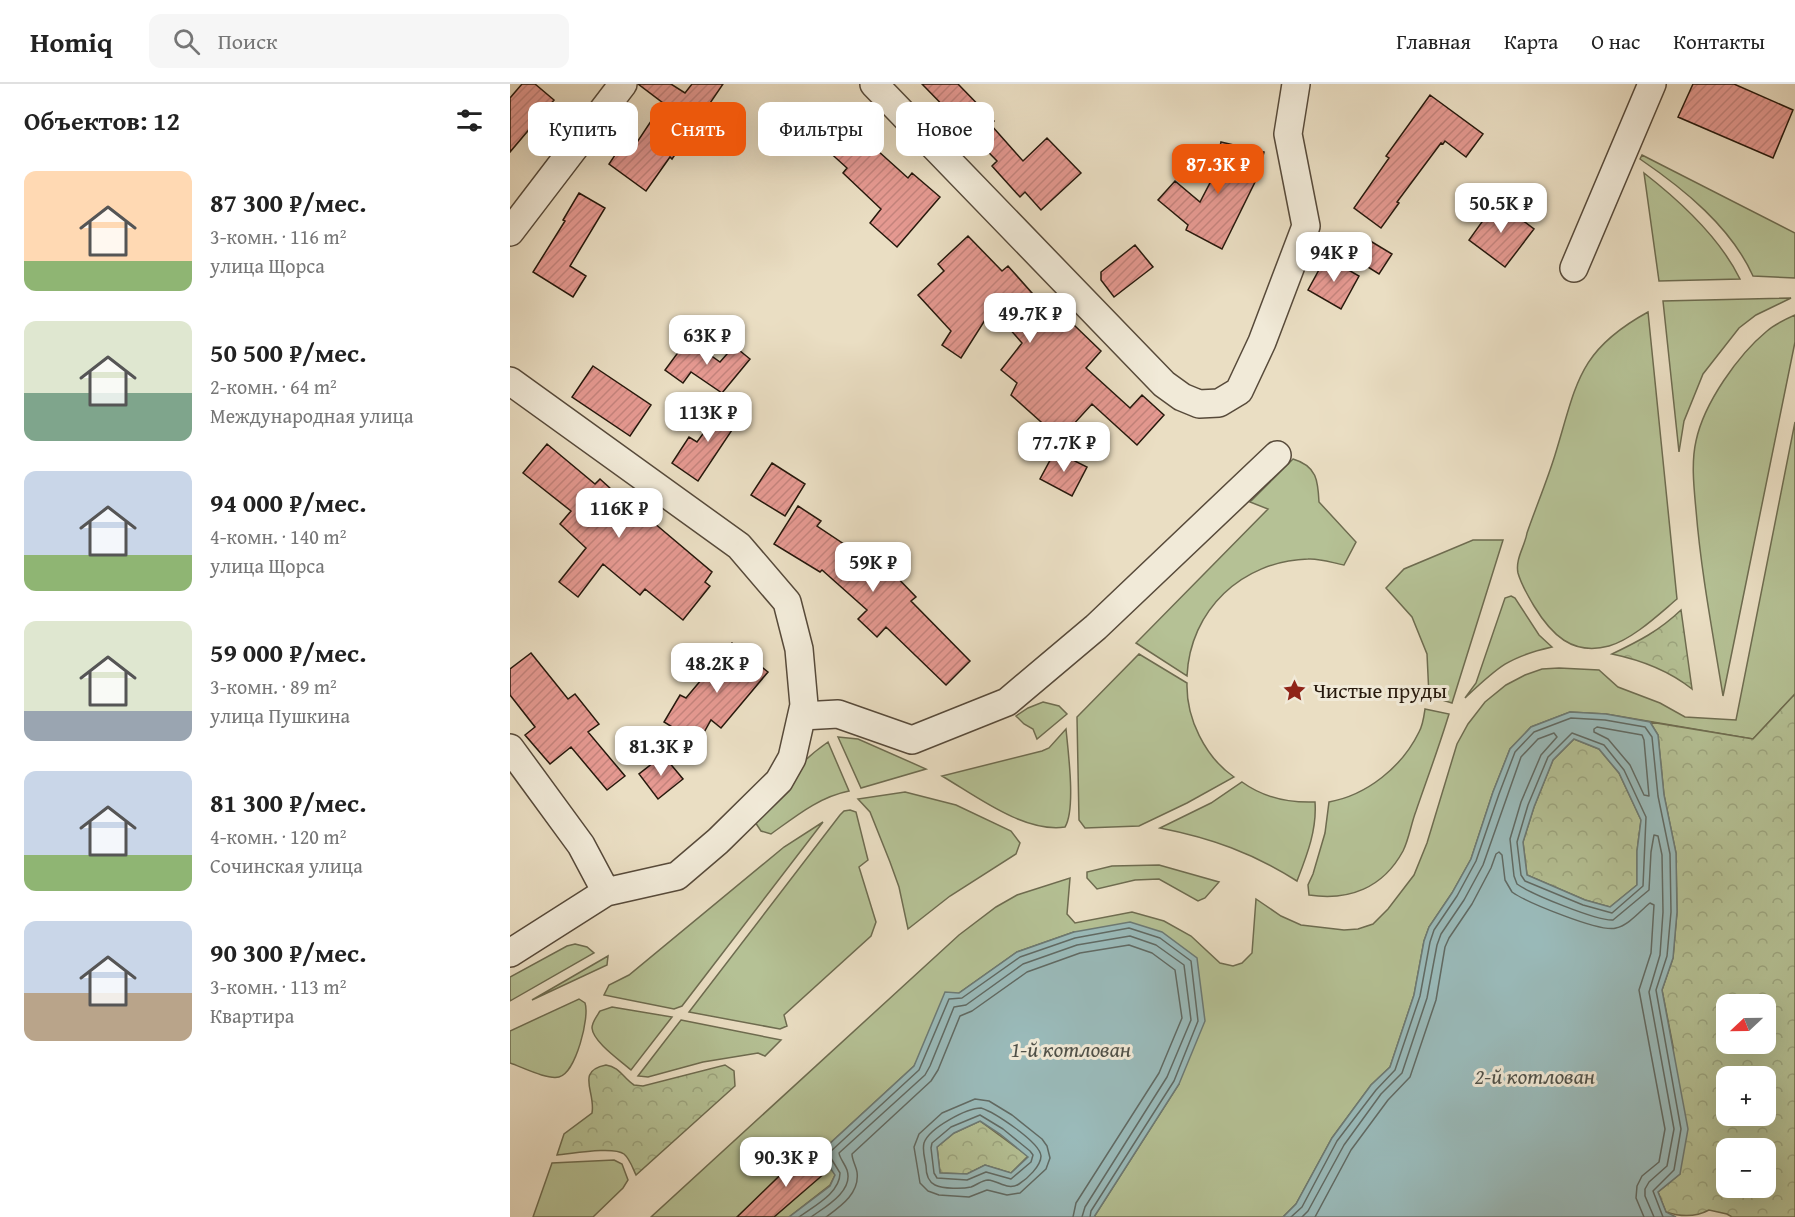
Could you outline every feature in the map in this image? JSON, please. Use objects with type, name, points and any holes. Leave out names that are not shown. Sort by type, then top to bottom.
[{"type":"street","points":[[510,232],[623,84]]},
{"type":"street","points":[[874,84],[1164,384],[1182,397],[1199,404],[1219,403],[1239,391],[1262,342],[1306,226],[1288,134],[1296,84]]},
{"type":"street","points":[[1574,268],[1652,84]]},
{"type":"street","points":[[510,381],[739,546],[787,602],[799,649],[802,705],[798,738],[787,770],[779,781],[677,876],[606,892],[510,953]]},
{"type":"street","points":[[802,705],[837,714],[912,740],[1007,702],[1096,627],[1277,455]]},
{"type":"street","points":[[510,748],[581,845],[606,892]]},
{"type":"green space","points":[[1642,155],[1795,233],[1795,278],[1753,276],[1744,258],[1719,225],[1689,196],[1640,159]]},
{"type":"green space","points":[[1644,173],[1698,221],[1722,249],[1740,279],[1659,281]]},
{"type":"green space","points":[[1791,298],[1756,315],[1739,328],[1703,374],[1684,421],[1679,452],[1663,301]]},
{"type":"green space","points":[[1648,312],[1677,599],[1645,626],[1618,643],[1584,648],[1573,645],[1555,634],[1534,606],[1523,586],[1517,568],[1575,389],[1583,372],[1593,356],[1607,341],[1625,326]]},
{"type":"green space","points":[[1795,315],[1795,342],[1723,696],[1698,533],[1693,476],[1696,441],[1706,411],[1734,366],[1767,331]]},
{"type":"green space","points":[[1795,422],[1795,694],[1753,739],[1606,714],[1570,712],[1531,727],[1510,749],[1471,859],[1429,927],[1424,941],[1414,995],[1390,1067],[1371,1085],[1332,1138],[1296,1204],[1283,1217],[1094,1217],[1179,1084],[1074,932],[1017,952],[959,993],[914,1066],[825,1148],[835,1175],[830,1185],[789,1217],[651,1217],[959,935],[996,907],[1017,895],[1070,878],[1067,914],[1075,923],[1132,912],[1164,921],[1191,936],[1220,963],[1233,966],[1242,963],[1252,953],[1256,899],[1281,916],[1301,925],[1344,930],[1358,929],[1373,924],[1388,909],[1414,875],[1427,843],[1457,744],[1468,724],[1485,702],[1506,685],[1525,675],[1542,669],[1599,670],[1618,687],[1660,703],[1685,717],[1736,720]]},
{"type":"green space","points":[[1293,459],[1312,470],[1317,481],[1319,502],[1356,542],[1344,565],[1312,559],[1284,562],[1242,579],[1209,611],[1198,630],[1190,652],[1187,676],[1136,643],[1268,509],[1250,502]]},
{"type":"green space","points":[[1473,540],[1503,540],[1452,703],[1429,696],[1427,654],[1412,617],[1386,588],[1404,569]]},
{"type":"green space","points":[[1511,596],[1515,598],[1539,635],[1552,647],[1514,659],[1486,678],[1465,698],[1476,683],[1505,598]]},
{"type":"green space","points":[[1681,610],[1692,689],[1654,667],[1612,654],[1648,635]]},
{"type":"green space","points":[[1139,654],[1187,683],[1190,710],[1199,736],[1214,759],[1234,777],[1139,826],[1085,828],[1079,820],[1077,717]]},
{"type":"green space","points":[[1795,694],[1795,1217],[1732,1217],[1709,1210],[1688,1216],[1677,1215],[1666,1212],[1658,1192],[1680,1174],[1673,1046],[1662,990],[1673,958],[1677,912],[1676,853],[1664,795],[1658,735],[1650,722],[1753,739]]},
{"type":"green space","points":[[1043,702],[1059,706],[1067,714],[1037,739],[1033,729],[1016,716]]},
{"type":"green space","points":[[1425,709],[1449,714],[1407,842],[1395,864],[1375,883],[1364,889],[1338,896],[1309,895],[1308,885],[1325,833],[1329,802],[1357,793],[1382,778],[1393,768],[1412,745],[1419,732]]},
{"type":"green space","points":[[1066,729],[1071,794],[1065,827],[1049,827],[1017,819],[985,803],[942,776],[1042,751],[1049,748]]},
{"type":"green space","points":[[838,737],[858,739],[926,769],[861,788]]},
{"type":"green space","points":[[1574,739],[1599,749],[1619,773],[1641,820],[1637,851],[1637,885],[1610,907],[1585,900],[1527,875],[1523,842],[1534,807],[1553,760]]},
{"type":"green space","points":[[828,742],[849,791],[818,802],[771,834],[761,831],[755,822],[770,800],[797,768]]},
{"type":"green space","points":[[1242,782],[1259,792],[1277,798],[1296,802],[1315,802],[1313,832],[1297,881],[1264,862],[1231,848],[1160,828],[1211,803]]},
{"type":"green space","points":[[905,792],[956,805],[1011,831],[1020,843],[1016,854],[950,896],[908,929],[899,887],[890,862],[870,812],[858,799]]},
{"type":"green space","points":[[850,810],[856,812],[868,860],[859,867],[876,922],[871,936],[784,1015],[787,1026],[780,1029],[689,1012],[840,815]]},
{"type":"green space","points":[[823,822],[682,1006],[674,1009],[604,995],[609,985],[629,975],[784,847]]},
{"type":"green space","points":[[1159,865],[1219,882],[1205,898],[1198,901],[1159,879],[1135,880],[1097,889],[1087,878],[1087,872],[1112,866]]},
{"type":"green space","points":[[575,944],[587,947],[594,953],[510,1001],[510,977],[567,946]]},
{"type":"green space","points":[[608,956],[607,965],[532,1000]]},
{"type":"green space","points":[[579,999],[585,1003],[586,1010],[583,1031],[576,1055],[565,1073],[559,1077],[548,1077],[510,1063],[510,1031]]},
{"type":"green space","points":[[612,1007],[672,1017],[631,1070],[602,1045],[592,1028],[600,1011]]},
{"type":"green space","points":[[681,1020],[781,1040],[765,1056],[758,1053],[703,1062],[648,1077],[638,1076]]},
{"type":"green space","points":[[606,1065],[618,1070],[634,1085],[643,1086],[725,1065],[734,1071],[735,1086],[636,1175],[628,1159],[619,1152],[602,1151],[557,1155],[564,1134],[592,1113],[589,1077],[591,1072]]},
{"type":"green space","points":[[980,1121],[1028,1156],[1011,1173],[985,1165],[967,1174],[940,1173],[937,1147],[954,1133]]},
{"type":"green space","points":[[614,1160],[622,1164],[628,1180],[623,1188],[593,1217],[533,1217],[552,1163]]},
{"type":"water","name":"2-й котлован","points":[[1570,712],[1606,714],[1650,722],[1658,735],[1664,795],[1676,853],[1677,912],[1673,958],[1662,990],[1688,1129],[1680,1174],[1658,1192],[1666,1212],[1676,1217],[1283,1217],[1296,1204],[1332,1138],[1371,1085],[1390,1067],[1414,995],[1424,941],[1429,927],[1471,859],[1510,749],[1531,727]],"holes":[[[1574,739],[1599,749],[1619,773],[1641,820],[1637,851],[1637,885],[1610,907],[1585,900],[1527,875],[1523,842],[1553,760]]]},
{"type":"water","name":"1-й котлован","points":[[1130,922],[1162,932],[1197,958],[1205,1021],[1179,1084],[1094,1217],[789,1217],[830,1186],[835,1175],[822,1156],[825,1148],[914,1066],[945,992],[959,993],[1017,952],[1074,932]],"holes":[[[980,1121],[1028,1157],[1011,1173],[985,1165],[967,1174],[940,1173],[937,1147],[954,1133]]]},
{"type":"building","points":[[522,84],[535,84],[554,100],[552,102],[528,102],[528,131],[510,152],[510,98]]},
{"type":"building","points":[[638,84],[671,84],[685,93],[692,84],[723,84],[711,102],[662,102]]},
{"type":"building","points":[[922,84],[958,84],[976,102],[940,102]]},
{"type":"building","points":[[1693,84],[1734,84],[1793,110],[1773,158],[1678,117]]},
{"type":"building","points":[[1430,95],[1483,134],[1466,157],[1445,141],[1441,143],[1397,202],[1399,203],[1381,228],[1354,208],[1389,158],[1386,156]]},
{"type":"building","points":[[650,123],[650,156],[674,156],[672,159],[670,157],[646,191],[609,164],[614,156],[638,156],[638,141]]},
{"type":"building","points":[[994,128],[1023,161],[1047,138],[1081,173],[1041,210],[1025,192],[1020,197],[992,166],[997,161],[992,156],[994,156]]},
{"type":"building","points":[[1221,142],[1264,152],[1258,176],[1222,249],[1186,230],[1188,225],[1158,200],[1175,181],[1200,202],[1213,177]]},
{"type":"building","points":[[834,156],[884,156],[908,178],[912,173],[940,197],[897,247],[870,223],[881,209],[843,173],[847,168]]},
{"type":"building","points":[[579,193],[605,208],[570,266],[586,276],[573,297],[533,272],[565,221],[563,220]]},
{"type":"building","points":[[1497,201],[1534,229],[1505,267],[1469,240]]},
{"type":"building","points":[[968,236],[1002,271],[1008,266],[1048,311],[1051,307],[1101,351],[1086,368],[1130,408],[1142,395],[1164,415],[1137,445],[1092,404],[1060,439],[1011,395],[1017,383],[1001,370],[1022,343],[992,309],[961,358],[942,345],[951,331],[918,295],[944,271],[938,264]]},
{"type":"building","points":[[1367,239],[1392,254],[1379,274],[1355,259]]},
{"type":"building","points":[[1135,245],[1153,267],[1114,297],[1101,280],[1101,272]]},
{"type":"building","points":[[1326,257],[1359,276],[1341,309],[1308,290]]},
{"type":"building","points":[[688,339],[720,362],[734,346],[750,359],[722,393],[691,372],[683,383],[665,370]]},
{"type":"building","points":[[593,366],[651,405],[630,436],[572,397]]},
{"type":"building","points":[[727,401],[744,412],[698,481],[672,463],[689,437],[697,442]]},
{"type":"building","points":[[547,444],[595,484],[600,479],[645,520],[647,517],[712,572],[705,582],[710,586],[683,620],[645,589],[640,595],[603,564],[578,597],[559,582],[586,548],[560,524],[571,511],[523,473]]},
{"type":"building","points":[[1055,451],[1087,467],[1072,496],[1040,479]]},
{"type":"building","points":[[772,463],[805,484],[785,516],[751,495]]},
{"type":"building","points":[[798,506],[821,521],[817,526],[862,556],[867,550],[890,570],[916,597],[911,601],[970,661],[946,685],[886,627],[877,637],[858,619],[867,610],[822,570],[820,572],[774,544]]},
{"type":"building","points":[[732,643],[768,672],[721,728],[711,720],[698,743],[664,722],[680,695],[686,698]]},
{"type":"building","points":[[531,653],[568,699],[575,694],[599,724],[588,732],[625,776],[607,790],[571,747],[550,764],[525,735],[535,727],[510,695],[510,669]]},
{"type":"building","points":[[663,755],[683,779],[658,799],[639,774]]},
{"type":"building","points":[[807,1149],[825,1173],[774,1217],[737,1217]]},
{"type":"place","name":"Чистые пруды","points":[[1295,691]]}]
